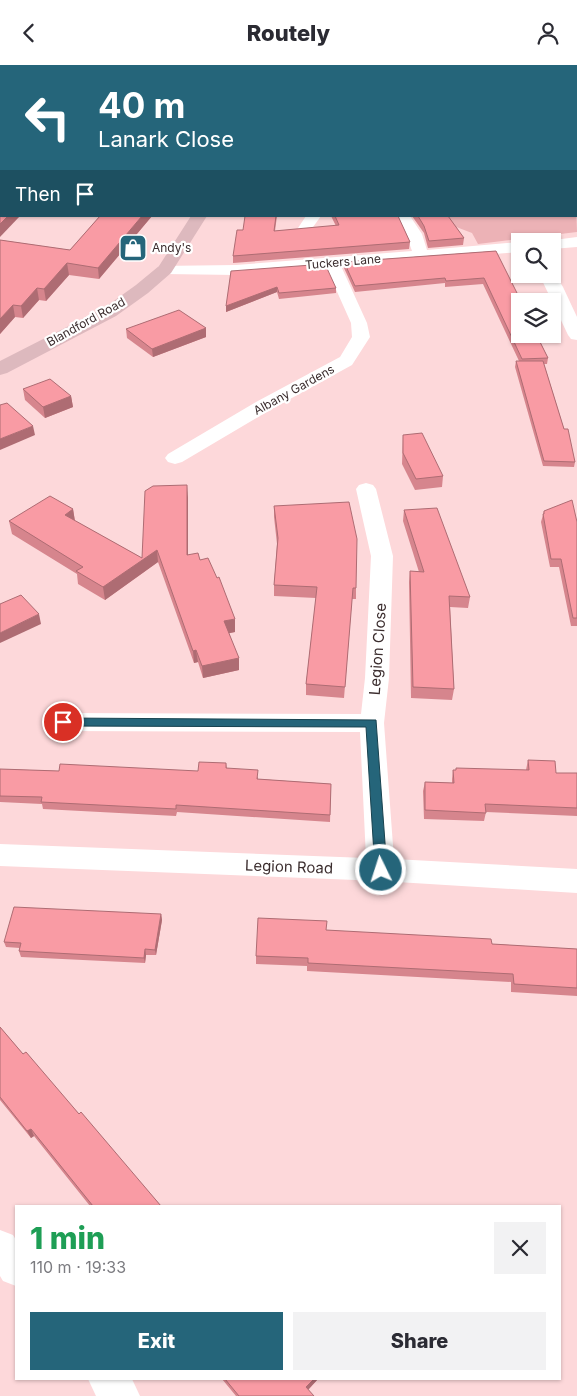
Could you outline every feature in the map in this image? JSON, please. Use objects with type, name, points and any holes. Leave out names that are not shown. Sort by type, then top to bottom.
[{"type":"main road","name":"Blandford Road","points":[[0,369],[110,312],[142,289],[165,269],[197,217]]},
{"type":"street","points":[[303,231],[313,217]]},
{"type":"street","points":[[403,217],[414,234],[421,256]]},
{"type":"street","points":[[561,243],[577,242]]},
{"type":"street","name":"Tuckers Lane","points":[[165,269],[236,270],[511,248]]},
{"type":"street","name":"Albany Gardens","points":[[175,458],[263,406],[346,361],[361,337],[359,323],[332,263]]},
{"type":"street","points":[[553,283],[577,335]]},
{"type":"street","name":"Legion Close","points":[[366,489],[382,556],[377,678],[372,723],[381,870]]},
{"type":"street","points":[[63,722],[372,723]]},
{"type":"street","name":"Legion Road","points":[[0,855],[381,870],[577,881]]},
{"type":"street","points":[[0,1247],[15,1266]]},
{"type":"street","points":[[108,1380],[121,1396]]},
{"type":"shaded area","points":[[446,217],[576,217],[577,232],[561,234],[511,233],[511,240],[478,244],[472,233],[451,225]]},
{"type":"building","points":[[0,217],[7,217],[0,224]]},
{"type":"building","points":[[99,217],[141,217],[98,268],[67,263],[44,289],[37,288],[21,306],[13,305],[0,319],[0,240],[70,250]]},
{"type":"building","points":[[245,217],[276,217],[274,231],[339,225],[335,217],[398,217],[410,242],[233,256],[237,230],[243,230]]},
{"type":"building","points":[[419,217],[449,217],[464,238],[429,241]]},
{"type":"building","points":[[496,251],[517,293],[511,293],[511,336],[484,278],[446,281],[445,278],[355,286],[344,262]]},
{"type":"building","points":[[325,264],[336,288],[279,293],[277,287],[226,306],[231,271]]},
{"type":"building","points":[[179,310],[206,328],[152,349],[126,329]]},
{"type":"building","points":[[514,343],[540,343],[548,358],[522,359]]},
{"type":"building","points":[[516,361],[543,361],[564,429],[568,429],[575,462],[544,461]]},
{"type":"building","points":[[50,379],[71,396],[43,407],[23,389]]},
{"type":"building","points":[[7,403],[33,426],[0,439],[0,405]]},
{"type":"building","points":[[422,433],[443,476],[416,479],[403,453],[403,435]]},
{"type":"building","points":[[187,485],[187,555],[198,553],[200,560],[208,558],[217,578],[219,577],[235,619],[224,621],[239,658],[202,666],[196,650],[193,651],[157,550],[103,587],[76,571],[83,567],[9,521],[50,496],[73,509],[65,515],[142,558],[145,491],[153,486]]},
{"type":"building","points":[[572,500],[577,522],[577,618],[573,618],[561,559],[551,559],[543,514],[544,511]]},
{"type":"building","points":[[349,502],[357,539],[356,588],[353,588],[345,687],[306,684],[317,587],[274,585],[278,538],[274,506]]},
{"type":"building","points":[[437,508],[470,597],[449,596],[454,689],[413,687],[410,571],[424,572],[404,510]]},
{"type":"building","points":[[21,595],[39,614],[0,633],[0,604]]},
{"type":"building","points":[[528,760],[555,761],[556,773],[577,773],[577,808],[485,804],[486,813],[425,810],[425,782],[454,783],[453,770],[456,770],[456,768],[529,770]]},
{"type":"building","points":[[199,762],[226,763],[226,768],[258,770],[257,779],[331,784],[330,815],[176,805],[176,809],[41,802],[42,797],[0,796],[0,769],[59,771],[60,764],[198,771]]},
{"type":"building","points":[[14,907],[161,914],[155,950],[145,949],[144,958],[19,951],[21,943],[4,942]]},
{"type":"building","points":[[258,918],[327,921],[326,930],[491,939],[492,944],[577,949],[577,988],[514,984],[513,974],[308,963],[308,958],[256,956]]},
{"type":"building","points":[[0,1027],[23,1054],[26,1052],[79,1114],[81,1112],[160,1205],[92,1205],[31,1129],[27,1131],[0,1097]]},
{"type":"building","points":[[226,1380],[313,1380],[306,1387],[314,1396],[239,1396]]},
{"type":"place","name":"Andy's","points":[[133,248]]},
{"type":"route","points":[[63,722],[372,723],[381,870]]}]
